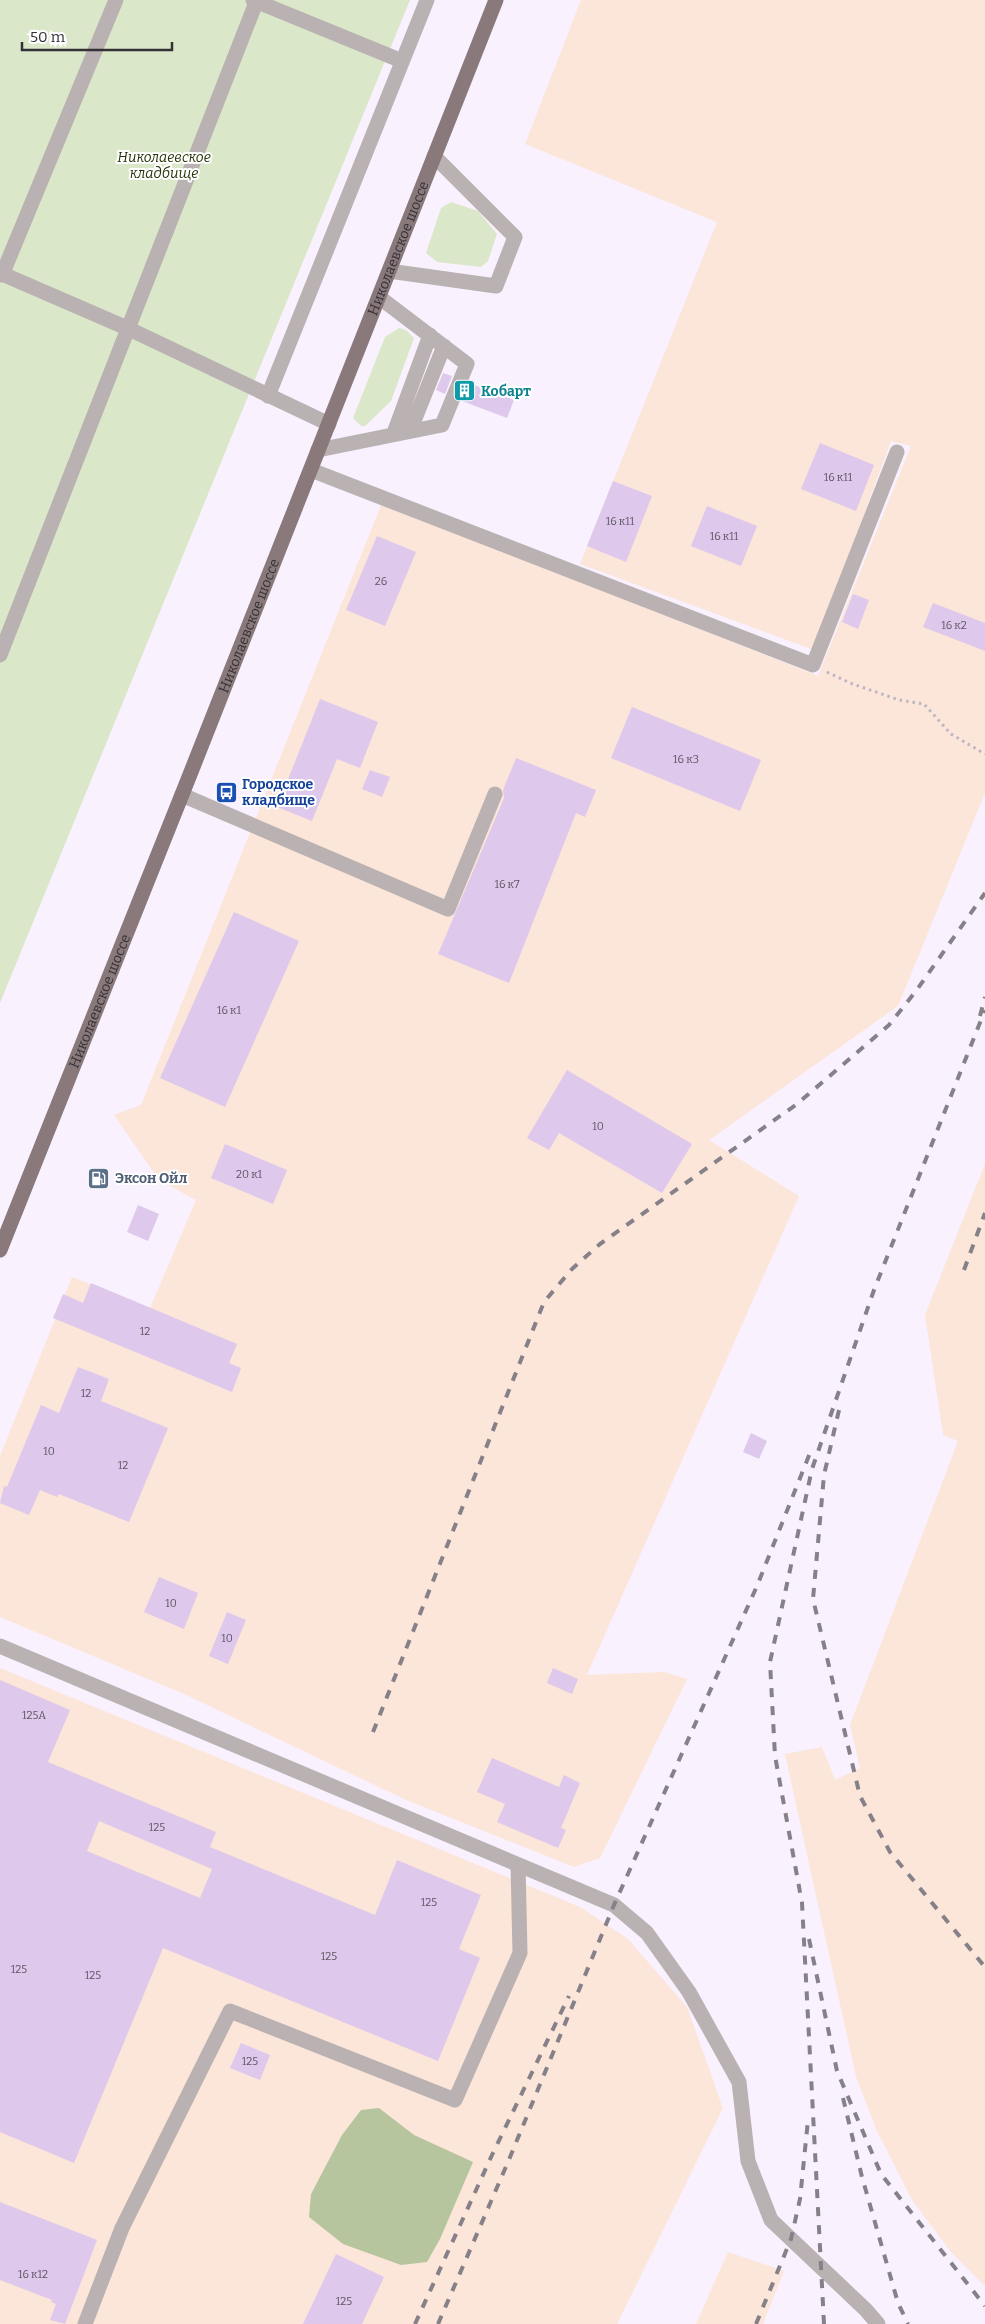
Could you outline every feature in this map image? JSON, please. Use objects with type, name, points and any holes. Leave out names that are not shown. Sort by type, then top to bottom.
[{"type":"main road","name":"Николаевское шоссе","points":[[0,1250],[496,0]]},
{"type":"street","points":[[116,0],[1,274],[127,328],[329,424]]},
{"type":"street","points":[[0,655],[255,0],[402,61]]},
{"type":"street","points":[[268,396],[427,0]]},
{"type":"street","points":[[389,271],[496,286],[515,236],[434,156]]},
{"type":"street","points":[[318,450],[442,425],[464,372],[467,364],[379,298]]},
{"type":"street","points":[[394,434],[430,335]]},
{"type":"street","points":[[410,431],[444,346]]},
{"type":"street","points":[[310,470],[813,665],[897,452]]},
{"type":"street","points":[[182,795],[448,909],[495,794]]},
{"type":"street","points":[[0,1646],[614,1905],[647,1933],[689,1992],[739,2082],[748,2161],[771,2220],[866,2310],[878,2324]]},
{"type":"street","points":[[85,2324],[122,2228],[230,2011],[455,2100],[520,1953],[518,1865]]},
{"type":"path","points":[[813,665],[850,683],[891,697],[924,704],[951,734],[985,754]]},
{"type":"shaded area","points":[[581,0],[985,0],[985,793],[898,1006],[709,1140],[799,1196],[587,1675],[664,1672],[687,1679],[600,1858],[574,1867],[404,1799],[184,1694],[0,1617],[0,1456],[72,1277],[150,1308],[196,1200],[159,1180],[114,1115],[141,1105],[382,503],[818,676],[911,446],[891,441],[814,650],[580,564],[717,222],[525,144]]},
{"type":"shaded area","points":[[985,1164],[985,2286],[951,2252],[912,2200],[877,2131],[856,2077],[785,1754],[822,1747],[835,1780],[860,1768],[850,1725],[958,1441],[943,1435],[925,1315]]},
{"type":"shaded area","points":[[0,1668],[580,1907],[628,1939],[687,2007],[723,2108],[617,2324],[0,2324]]},
{"type":"shaded area","points":[[728,2252],[784,2271],[763,2324],[696,2324]]},
{"type":"green space","name":"Николаевское кладбище","points":[[0,0],[410,0],[0,1003]]},
{"type":"green space","points":[[451,202],[478,211],[497,234],[488,261],[481,267],[437,262],[426,253],[441,208]]},
{"type":"green space","points":[[399,328],[406,330],[414,338],[391,401],[365,426],[361,426],[353,418],[385,337]]},
{"type":"green space","points":[[379,2108],[414,2135],[473,2162],[440,2239],[427,2262],[401,2265],[343,2244],[309,2217],[311,2194],[342,2135],[361,2110]]},
{"type":"building","points":[[443,373],[452,376],[445,394],[436,390]]},
{"type":"building","points":[[469,383],[514,400],[507,418],[462,401]]},
{"type":"building","points":[[820,443],[874,465],[856,511],[801,489]]},
{"type":"building","points":[[613,481],[652,496],[626,562],[587,546]]},
{"type":"building","points":[[707,506],[757,526],[741,566],[691,546]]},
{"type":"building","points":[[377,536],[416,552],[385,626],[346,610]]},
{"type":"building","points":[[853,594],[869,600],[858,629],[842,622]]},
{"type":"building","points":[[933,603],[985,623],[985,651],[923,627]]},
{"type":"building","points":[[320,699],[378,722],[360,768],[337,759],[312,821],[277,807]]},
{"type":"building","points":[[632,707],[761,760],[740,811],[611,758]]},
{"type":"building","points":[[516,758],[596,790],[585,817],[576,813],[509,983],[438,954],[504,798],[503,790]]},
{"type":"building","points":[[370,770],[390,777],[382,797],[362,789]]},
{"type":"building","points":[[234,912],[299,941],[225,1107],[160,1078]]},
{"type":"building","points":[[567,1070],[692,1144],[662,1193],[559,1133],[549,1150],[527,1138]]},
{"type":"building","points":[[225,1144],[287,1170],[273,1204],[211,1178]]},
{"type":"building","points":[[138,1205],[159,1214],[148,1241],[127,1232]]},
{"type":"building","points":[[91,1283],[237,1344],[229,1363],[241,1368],[232,1392],[53,1318],[63,1294],[83,1303]]},
{"type":"building","points":[[78,1367],[109,1379],[101,1401],[168,1428],[129,1522],[59,1494],[57,1497],[40,1490],[29,1515],[0,1503],[4,1486],[7,1487],[41,1405],[59,1413]]},
{"type":"building","points":[[751,1433],[767,1441],[759,1459],[743,1452]]},
{"type":"building","points":[[159,1577],[198,1593],[184,1629],[144,1612]]},
{"type":"building","points":[[227,1612],[246,1620],[228,1664],[209,1656]]},
{"type":"building","points":[[553,1668],[578,1679],[572,1694],[547,1683]]},
{"type":"building","points":[[0,1680],[70,1710],[48,1762],[216,1832],[210,1847],[375,1915],[397,1860],[481,1895],[459,1949],[480,1958],[438,2061],[163,1948],[74,2163],[0,2132]],"holes":[[[99,1821],[212,1869],[200,1898],[87,1851]]]},
{"type":"building","points":[[492,1758],[559,1787],[564,1775],[580,1783],[561,1828],[566,1830],[558,1848],[497,1822],[505,1804],[477,1792]]},
{"type":"building","points":[[241,2043],[270,2055],[260,2080],[230,2068]]},
{"type":"building","points":[[0,2202],[97,2240],[65,2324],[50,2320],[56,2304],[51,2302],[52,2300],[0,2280]]},
{"type":"building","points":[[336,2254],[384,2277],[362,2324],[303,2324]]},
{"type":"railway","points":[[373,1732],[544,1302],[572,1269],[600,1244],[797,1104],[889,1025],[916,991],[985,893]]},
{"type":"railway","points":[[980,1016],[985,997]]},
{"type":"railway","points":[[824,2324],[802,1903],[775,1756],[770,1662],[812,1469],[874,1290],[985,1010]]},
{"type":"railway","points":[[964,1270],[985,1213]]},
{"type":"railway","points":[[839,1410],[824,1475],[813,1599],[860,1796],[890,1852],[985,1967]]},
{"type":"railway","points":[[438,2324],[508,2162],[614,1905],[757,1586],[810,1453]]},
{"type":"railway","points":[[809,1939],[837,2071],[881,2174],[985,2306]]},
{"type":"railway","points":[[415,2324],[492,2155],[569,1996]]},
{"type":"railway","points":[[843,2098],[862,2177],[898,2303],[908,2324]]},
{"type":"railway","points":[[756,2324],[791,2239],[800,2199],[808,2120]]},
{"type":"place","name":"Кобарт","points":[[465,391]]},
{"type":"place","name":"Городское кладбище","points":[[226,792]]},
{"type":"place","name":"Эксон Ойл","points":[[99,1178]]}]
